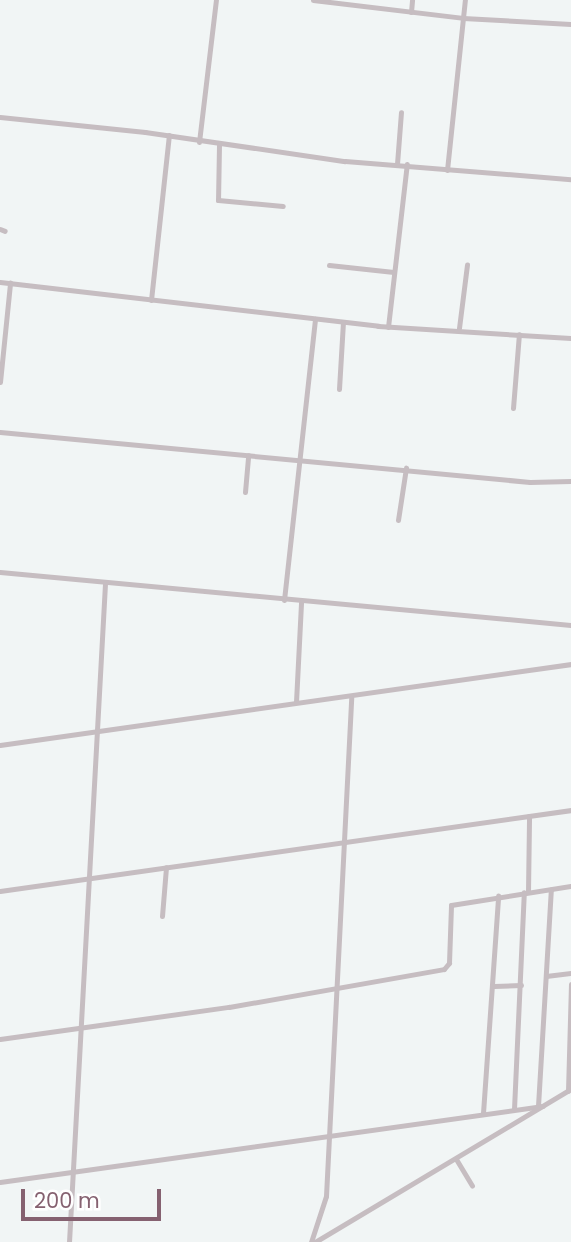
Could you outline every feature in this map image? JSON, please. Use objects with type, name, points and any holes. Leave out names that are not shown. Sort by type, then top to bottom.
[{"type":"street","points":[[199,142],[216,0]]},
{"type":"street","points":[[313,0],[463,18],[571,24]]},
{"type":"street","points":[[411,12],[412,0]]},
{"type":"street","points":[[447,170],[465,0]]},
{"type":"street","points":[[397,164],[401,112]]},
{"type":"street","points":[[0,117],[447,170],[571,179]]},
{"type":"street","points":[[151,300],[169,135]]},
{"type":"street","points":[[219,145],[218,200],[283,206]]},
{"type":"street","points":[[388,327],[407,164]]},
{"type":"street","points":[[329,265],[394,272]]},
{"type":"street","points":[[459,328],[467,265]]},
{"type":"street","points":[[0,282],[388,327],[459,328],[571,338]]},
{"type":"street","points":[[0,383],[9,283]]},
{"type":"street","points":[[284,600],[314,319]]},
{"type":"street","points":[[339,389],[343,322]]},
{"type":"street","points":[[513,408],[519,334]]},
{"type":"street","points":[[0,432],[406,468],[530,482],[571,481]]},
{"type":"street","points":[[245,492],[248,455]]},
{"type":"street","points":[[398,520],[406,468]]},
{"type":"street","points":[[0,572],[105,584],[571,625]]},
{"type":"street","points":[[69,1242],[86,878],[105,584]]},
{"type":"street","points":[[296,702],[301,602]]},
{"type":"street","points":[[0,745],[296,702],[351,698],[571,664]]},
{"type":"street","points":[[313,1242],[326,1196],[351,698]]},
{"type":"street","points":[[0,891],[571,810]]},
{"type":"street","points":[[514,1109],[529,816]]},
{"type":"street","points":[[162,916],[166,867]]},
{"type":"street","points":[[0,1039],[335,989],[444,969],[449,963],[449,907],[498,896],[571,886]]},
{"type":"street","points":[[540,1106],[551,889]]},
{"type":"street","points":[[483,1113],[494,986],[498,896]]},
{"type":"street","points":[[546,976],[571,973]]},
{"type":"street","points":[[313,1242],[569,1090],[571,984]]},
{"type":"street","points":[[494,986],[521,985]]},
{"type":"street","points":[[0,1182],[540,1106]]},
{"type":"street","points":[[456,1158],[472,1186]]}]
